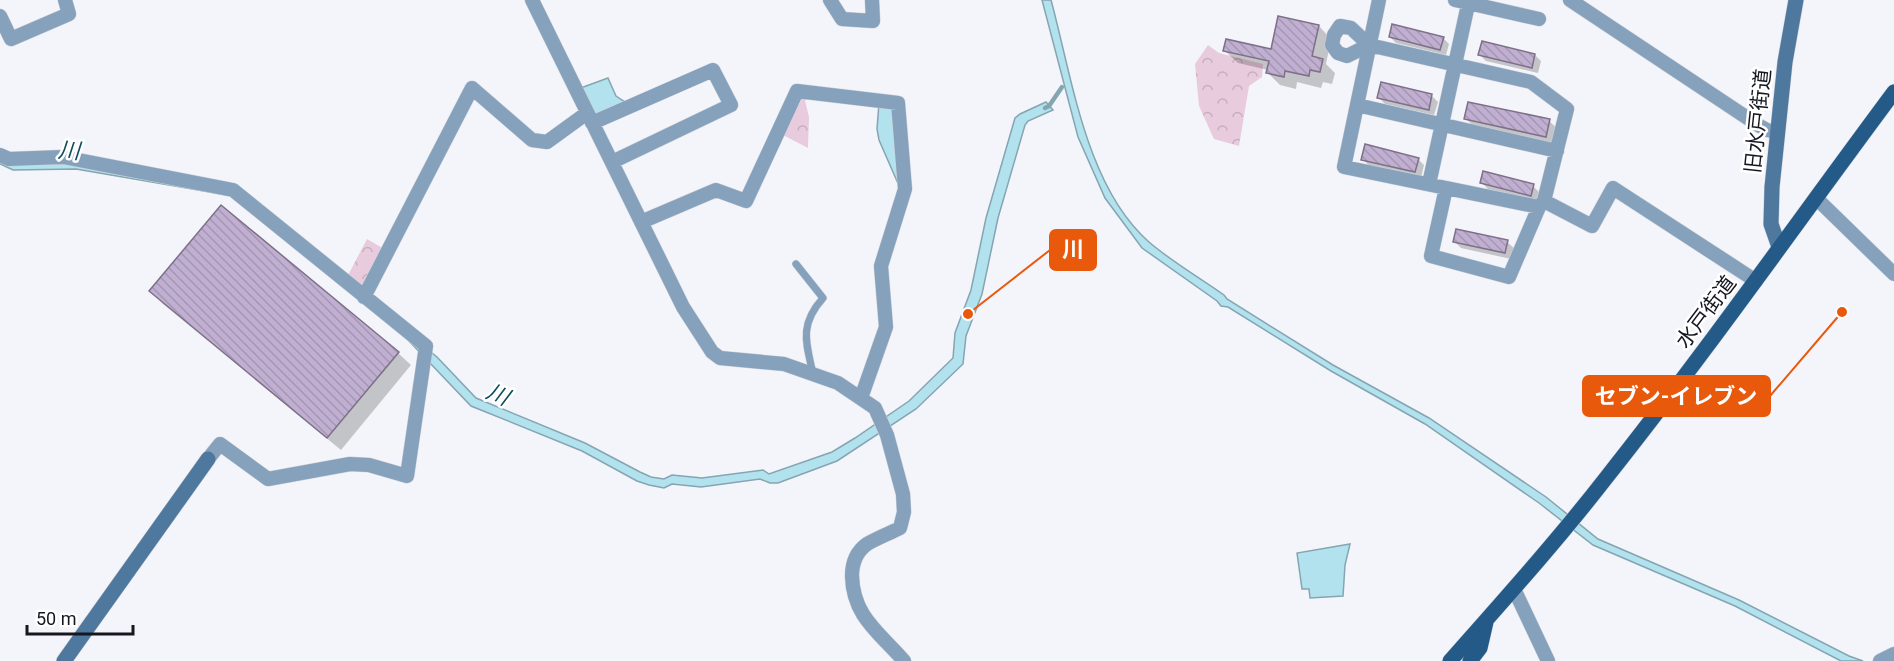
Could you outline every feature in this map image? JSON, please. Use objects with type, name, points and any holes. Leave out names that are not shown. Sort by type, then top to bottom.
[{"type":"main road","name":"水戸街道","points":[[1450,661],[1514,590],[1605,480],[1756,281],[1894,92]]},
{"type":"main road","points":[[1470,661],[1480,648],[1486,619]]},
{"type":"street","points":[[0,16],[11,39],[69,14],[65,0]]},
{"type":"street","points":[[532,0],[683,307],[712,352],[720,358],[784,364],[838,383],[875,408],[887,435],[903,494],[904,512],[900,528],[866,545],[858,554],[852,566],[852,582],[857,606],[867,621],[904,661]]},
{"type":"street","points":[[831,0],[842,19],[873,21],[872,0]]},
{"type":"street","points":[[1379,0],[1344,167],[1446,188],[1542,204],[1592,226],[1613,188],[1756,281]]},
{"type":"street","points":[[1455,0],[1539,19]]},
{"type":"street","points":[[1570,0],[1758,125],[1777,132]]},
{"type":"street","name":"旧水戸街道","points":[[1779,247],[1771,224],[1772,187],[1789,32],[1796,0]]},
{"type":"street","points":[[1429,184],[1469,2]]},
{"type":"street","points":[[1369,45],[1531,82],[1567,109],[1542,204],[1509,277],[1431,256],[1446,188]]},
{"type":"street","points":[[364,297],[472,88],[532,140],[547,142],[589,118],[713,70],[730,105],[612,162]]},
{"type":"street","points":[[641,222],[717,190],[746,201],[797,91],[898,103],[905,189],[881,266],[886,327],[861,398]]},
{"type":"street","points":[[1357,105],[1557,151]]},
{"type":"street","points":[[0,155],[9,159],[63,157],[233,190],[426,346],[407,476],[369,465],[350,464],[268,479],[220,444],[64,661]]},
{"type":"street","points":[[1816,198],[1894,274]]},
{"type":"street","points":[[1514,590],[1548,661]]},
{"type":"street","points":[[1880,661],[1894,654]]},
{"type":"lane","points":[[796,264],[823,298],[811,312],[806,339],[813,374]]},
{"type":"green space","points":[[1208,45],[1219,53],[1263,64],[1262,77],[1249,86],[1239,146],[1214,139],[1199,106],[1195,64]]},
{"type":"green space","points":[[804,96],[809,117],[808,148],[781,134]]},
{"type":"green space","points":[[367,239],[386,250],[363,293],[346,279]]},
{"type":"water","points":[[1042,0],[1051,0],[1084,129],[1096,162],[1110,192],[1128,219],[1149,242],[1227,299],[1333,365],[1429,418],[1546,497],[1598,539],[1739,600],[1863,661],[1841,661],[1735,606],[1593,545],[1539,503],[1425,424],[1331,371],[1228,307],[1221,306],[1142,248],[1105,198],[1078,137]]},
{"type":"water","points":[[608,78],[616,96],[628,104],[594,120],[578,89]]},
{"type":"water","name":"川","points":[[1046,102],[1053,110],[1028,121],[1025,125],[998,218],[982,294],[966,336],[963,364],[916,409],[837,461],[778,483],[760,479],[701,487],[672,484],[664,488],[649,485],[637,481],[582,451],[471,406],[409,341],[233,196],[76,169],[13,170],[0,164],[0,157],[67,161],[234,192],[437,357],[476,398],[585,443],[651,477],[664,479],[672,475],[702,478],[763,470],[769,474],[832,452],[909,401],[953,358],[955,333],[971,290],[986,218],[1015,118]]},
{"type":"water","points":[[879,103],[894,105],[900,188],[879,140],[877,129]]},
{"type":"water","points":[[1350,544],[1345,565],[1343,596],[1310,598],[1309,589],[1302,589],[1297,553]]},
{"type":"building","points":[[1278,16],[1319,25],[1312,56],[1323,59],[1320,72],[1310,70],[1309,76],[1285,71],[1284,77],[1266,73],[1269,61],[1223,51],[1226,39],[1271,49]]},
{"type":"building","points":[[1392,24],[1444,37],[1440,50],[1389,37]]},
{"type":"building","points":[[1482,41],[1535,54],[1532,68],[1478,55]]},
{"type":"building","points":[[1381,82],[1432,94],[1429,110],[1377,98]]},
{"type":"building","points":[[1468,102],[1550,119],[1546,137],[1464,119]]},
{"type":"building","points":[[1365,144],[1419,158],[1415,172],[1361,160]]},
{"type":"building","points":[[1483,171],[1534,184],[1531,196],[1480,183]]},
{"type":"building","points":[[221,205],[399,352],[327,438],[149,291]]},
{"type":"building","points":[[1456,229],[1508,240],[1505,253],[1453,242]]},
{"type":"waterway","name":"川","points":[[1045,108],[1049,106],[1062,87]]},
{"type":"place","name":"セブン-イレブン","points":[[1842,312]]},
{"type":"place","name":"川","points":[[968,314]]}]
